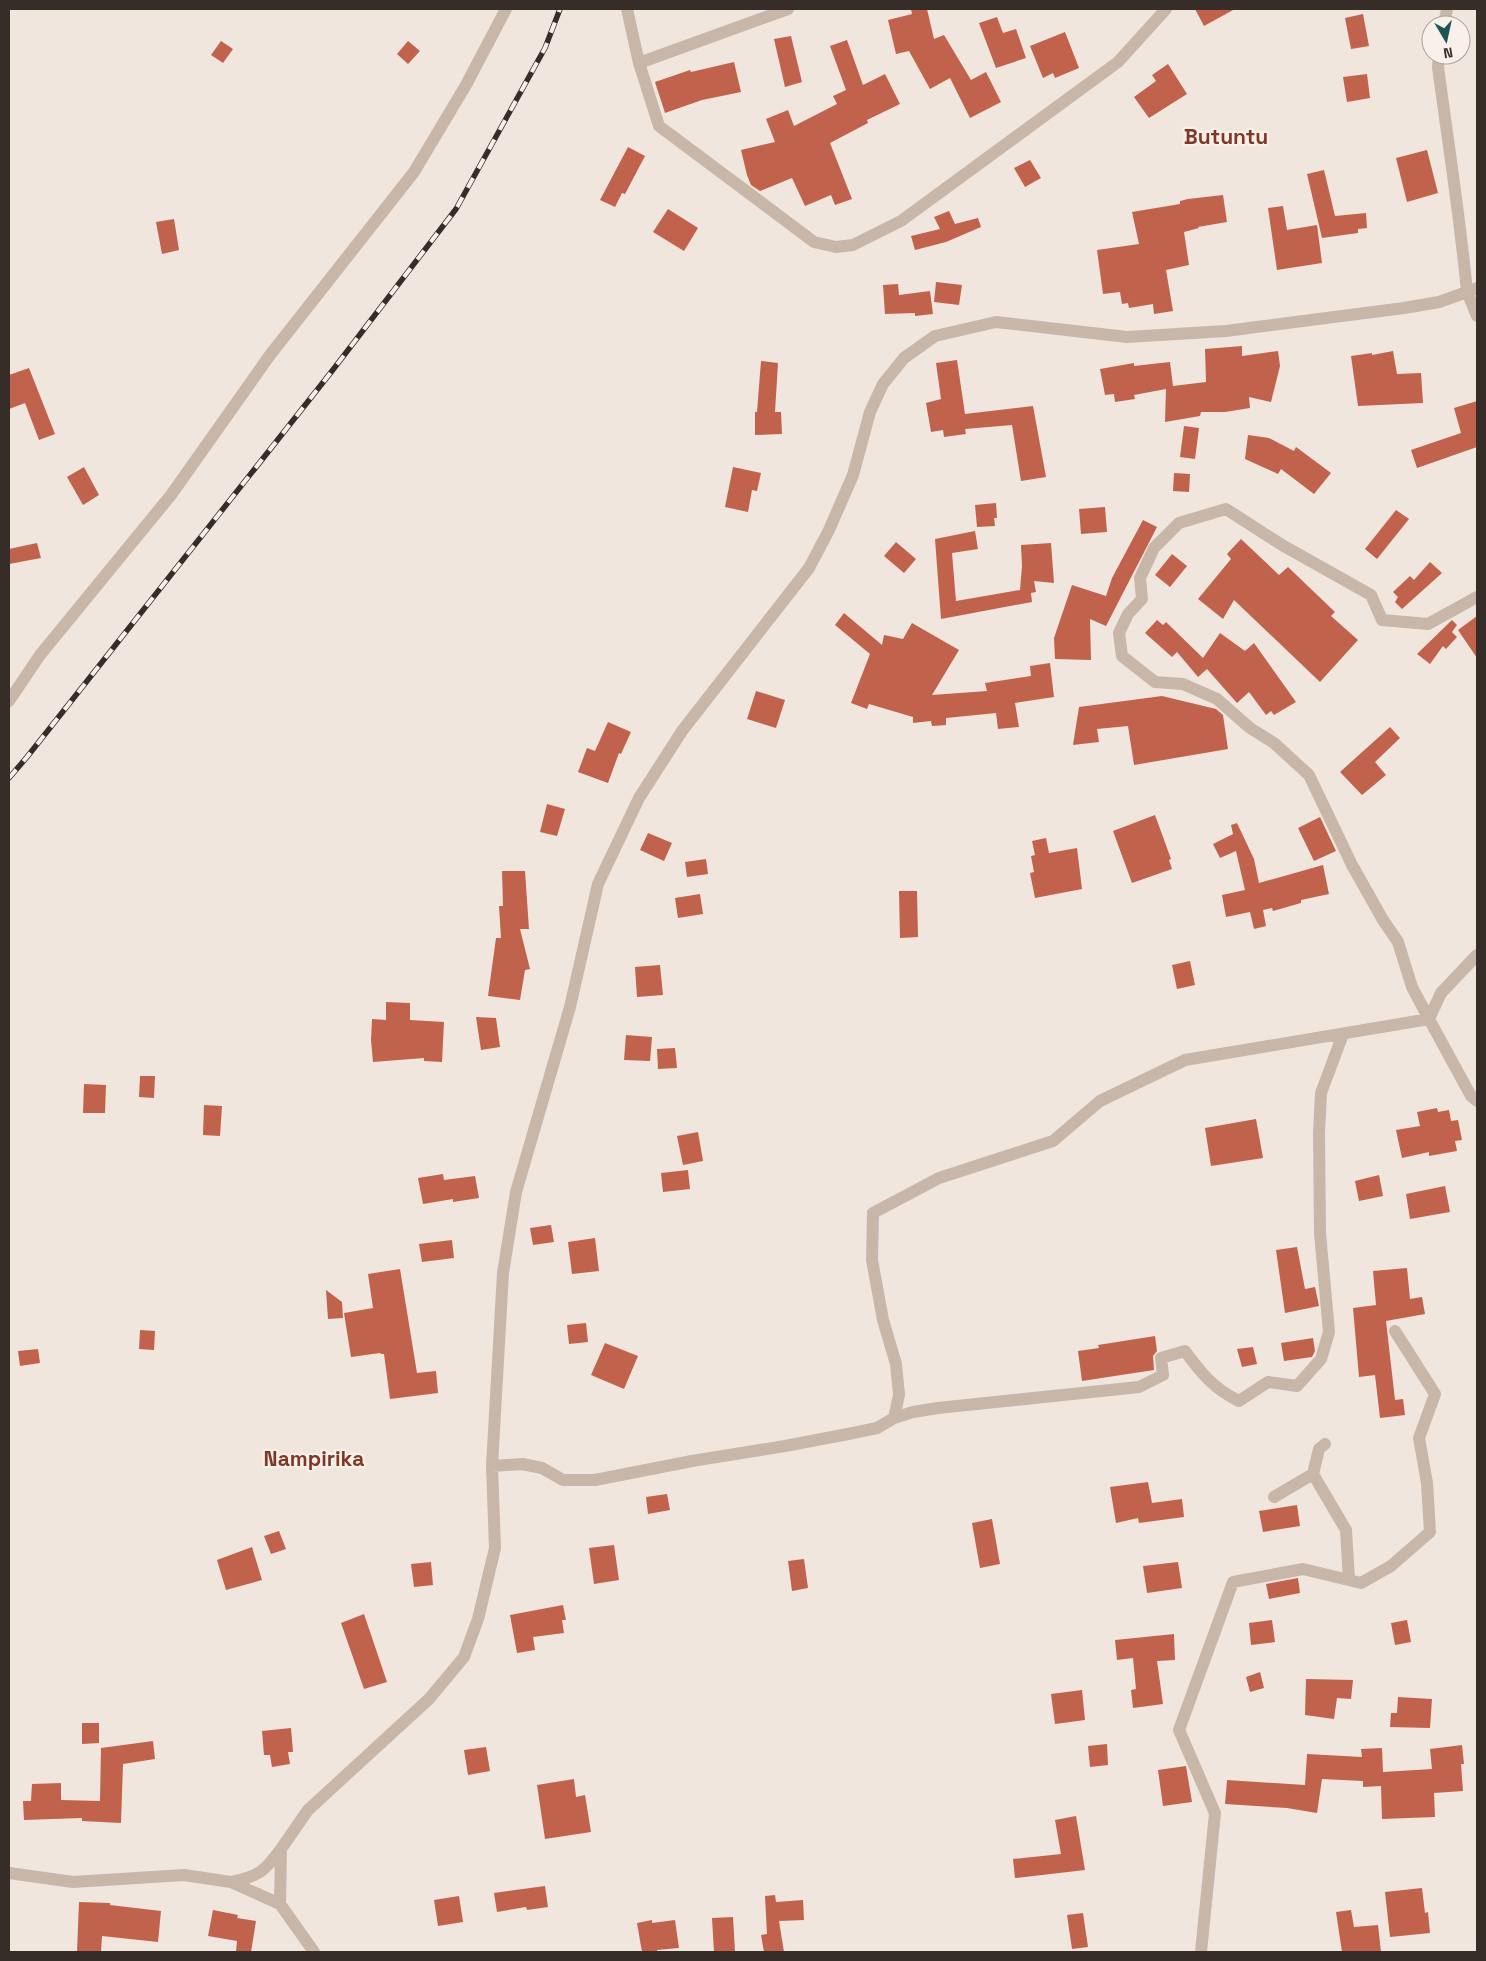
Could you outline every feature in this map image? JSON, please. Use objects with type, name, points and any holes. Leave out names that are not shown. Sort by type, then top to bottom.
[{"type":"street","points":[[9,701],[40,655],[171,495],[270,355],[414,172],[466,85],[506,9]]},
{"type":"street","points":[[627,9],[638,63],[659,126],[814,242],[836,247],[853,245],[902,221],[1118,62],[1166,9]]},
{"type":"street","points":[[638,63],[788,9]]},
{"type":"street","points":[[1438,65],[1450,161],[1477,316]]},
{"type":"street","points":[[231,1882],[254,1878],[269,1865],[308,1810],[428,1699],[464,1657],[478,1619],[495,1548],[492,1466],[503,1273],[516,1192],[570,1007],[598,884],[639,798],[682,731],[809,568],[829,530],[853,475],[870,412],[883,384],[893,371],[904,358],[935,336],[996,322],[1127,337],[1196,333],[1395,310],[1439,302],[1472,290]]},
{"type":"street","points":[[1477,597],[1428,624],[1382,620],[1371,595],[1290,550],[1226,509],[1179,523],[1154,548],[1140,578],[1142,599],[1128,614],[1119,632],[1122,656],[1156,682],[1183,684],[1217,699],[1250,728],[1274,743],[1308,775],[1352,865],[1383,920],[1398,942],[1412,987],[1471,1096],[1477,1101]]},
{"type":"street","points":[[1430,1019],[1441,993],[1477,955]]},
{"type":"street","points":[[894,1418],[898,1396],[896,1364],[883,1320],[872,1260],[873,1213],[939,1178],[1053,1141],[1100,1101],[1185,1060],[1430,1019]]},
{"type":"street","points":[[492,1466],[522,1464],[542,1468],[563,1480],[595,1480],[692,1460],[784,1446],[877,1428],[894,1418],[913,1412],[1139,1387],[1163,1375],[1161,1358],[1185,1352],[1204,1377],[1226,1394],[1239,1401],[1268,1382],[1297,1386],[1321,1359],[1329,1332],[1320,1233],[1319,1133],[1321,1092],[1343,1034]]},
{"type":"street","points":[[1202,1952],[1215,1813],[1179,1730],[1232,1582],[1303,1569],[1360,1583],[1391,1566],[1430,1532],[1427,1483],[1419,1438],[1435,1394],[1395,1331]]},
{"type":"street","points":[[1325,1444],[1319,1449],[1313,1474],[1346,1530],[1349,1580]]},
{"type":"street","points":[[1274,1497],[1313,1474]]},
{"type":"street","points":[[280,1904],[281,1848]]},
{"type":"street","points":[[9,1873],[73,1882],[184,1875],[231,1882],[280,1904],[314,1952]]},
{"type":"building","points":[[911,9],[927,9],[934,39],[944,35],[971,80],[986,72],[1001,102],[970,118],[950,78],[930,89],[909,51],[896,54],[888,20],[912,14]]},
{"type":"building","points":[[1195,9],[1235,9],[1204,26]]},
{"type":"building","points":[[1363,14],[1369,46],[1351,49],[1345,18]]},
{"type":"building","points":[[997,17],[1003,33],[1016,29],[1026,58],[996,68],[979,23]]},
{"type":"building","points":[[1065,32],[1079,68],[1055,78],[1053,73],[1043,78],[1030,46]]},
{"type":"building","points":[[791,36],[802,82],[785,87],[774,39]]},
{"type":"building","points":[[847,40],[863,85],[885,74],[900,104],[867,120],[868,123],[830,143],[852,199],[835,205],[831,195],[805,206],[792,178],[760,191],[751,185],[741,150],[775,142],[766,119],[788,110],[794,126],[837,104],[833,96],[846,90],[830,46]]},
{"type":"building","points":[[221,41],[233,49],[223,63],[211,55]]},
{"type":"building","points":[[408,41],[420,51],[408,64],[397,54]]},
{"type":"building","points":[[734,62],[741,92],[702,100],[665,113],[655,82],[690,70],[691,72]]},
{"type":"building","points":[[1168,64],[1187,94],[1149,118],[1134,97],[1156,81],[1152,75]]},
{"type":"building","points":[[1367,74],[1370,98],[1347,102],[1343,77]]},
{"type":"building","points":[[628,147],[645,156],[625,194],[622,193],[615,207],[600,200]]},
{"type":"building","points":[[1427,150],[1438,193],[1407,202],[1396,158]]},
{"type":"building","points":[[1030,160],[1041,178],[1025,187],[1014,168]]},
{"type":"building","points":[[1324,170],[1335,216],[1366,213],[1367,228],[1358,229],[1358,233],[1322,238],[1307,174]]},
{"type":"building","points":[[1223,195],[1227,222],[1198,227],[1184,232],[1189,265],[1166,270],[1173,311],[1154,314],[1153,304],[1129,308],[1128,303],[1122,304],[1120,292],[1103,294],[1097,250],[1139,244],[1132,212],[1180,204],[1180,201],[1188,199]]},
{"type":"building","points":[[1283,206],[1287,230],[1317,225],[1322,263],[1277,270],[1268,208]]},
{"type":"building","points":[[668,209],[698,228],[684,251],[653,232]]},
{"type":"building","points":[[949,211],[955,224],[978,218],[981,227],[946,242],[915,250],[911,236],[940,229],[934,217]]},
{"type":"building","points":[[174,219],[179,250],[162,254],[156,222]]},
{"type":"building","points":[[936,282],[962,285],[959,305],[934,302]]},
{"type":"building","points":[[898,284],[899,295],[930,291],[933,314],[915,316],[915,313],[885,314],[883,285]]},
{"type":"building","points":[[1242,346],[1242,356],[1278,351],[1280,366],[1271,402],[1249,397],[1250,408],[1225,412],[1201,412],[1200,416],[1165,422],[1166,389],[1134,395],[1135,399],[1115,402],[1114,394],[1105,395],[1100,369],[1134,363],[1134,366],[1170,362],[1173,386],[1206,382],[1205,349]]},
{"type":"building","points":[[1393,351],[1397,374],[1421,373],[1423,403],[1358,406],[1351,356]]},
{"type":"building","points":[[957,360],[965,414],[1033,406],[1046,477],[1021,481],[1012,425],[965,429],[966,434],[944,437],[943,430],[931,432],[926,403],[941,399],[936,363]]},
{"type":"building","points":[[761,361],[778,363],[775,412],[781,412],[782,434],[755,435],[755,412],[757,412]]},
{"type":"building","points":[[29,368],[55,434],[39,440],[25,403],[9,409],[9,375]]},
{"type":"building","points":[[1477,401],[1477,447],[1417,468],[1411,450],[1461,433],[1454,408]]},
{"type":"building","points":[[1184,426],[1199,428],[1195,459],[1180,457]]},
{"type":"building","points":[[1248,435],[1269,438],[1294,451],[1296,447],[1331,473],[1314,494],[1281,469],[1278,474],[1245,459]]},
{"type":"building","points":[[84,467],[99,495],[83,505],[67,477]]},
{"type":"building","points":[[733,467],[761,473],[757,491],[752,490],[748,512],[725,507]]},
{"type":"building","points":[[1174,473],[1190,474],[1189,492],[1173,491]]},
{"type":"building","points":[[996,503],[997,518],[994,518],[995,526],[977,527],[975,505]]},
{"type":"building","points":[[1105,507],[1107,532],[1081,534],[1079,509]]},
{"type":"building","points":[[1396,510],[1409,519],[1377,559],[1365,549]]},
{"type":"building","points":[[1143,520],[1157,527],[1106,626],[1090,619],[1091,660],[1055,659],[1054,638],[1072,585],[1106,596],[1112,578]]},
{"type":"building","points":[[975,531],[978,549],[952,553],[956,601],[1020,590],[1021,545],[1051,543],[1054,583],[1034,581],[1036,592],[1031,593],[1032,602],[941,619],[935,539]]},
{"type":"building","points":[[1241,539],[1279,575],[1288,567],[1335,612],[1331,616],[1358,640],[1320,682],[1234,600],[1223,619],[1198,599],[1231,559],[1227,554]]},
{"type":"building","points":[[896,542],[916,559],[904,573],[884,556]]},
{"type":"building","points":[[37,543],[41,558],[9,564],[9,549]]},
{"type":"building","points":[[1172,554],[1187,566],[1170,587],[1155,575]]},
{"type":"building","points":[[1430,562],[1442,573],[1402,609],[1395,602],[1398,597],[1393,592],[1410,576],[1414,580]]},
{"type":"building","points":[[844,613],[882,645],[884,635],[903,639],[912,623],[959,650],[932,695],[987,691],[985,683],[1031,676],[1030,666],[1050,663],[1054,697],[1015,703],[1019,727],[998,729],[996,713],[946,718],[946,725],[932,726],[931,721],[913,723],[913,717],[869,704],[867,709],[851,703],[870,654],[835,625]]},
{"type":"building","points":[[1477,616],[1477,658],[1458,630]]},
{"type":"building","points":[[1157,620],[1163,625],[1166,622],[1203,658],[1220,633],[1245,651],[1254,643],[1296,702],[1274,715],[1271,711],[1266,715],[1249,692],[1237,703],[1207,669],[1198,677],[1177,652],[1172,657],[1145,633]]},
{"type":"building","points":[[1452,620],[1457,625],[1452,632],[1457,637],[1446,649],[1443,646],[1430,664],[1417,654]]},
{"type":"building","points":[[756,691],[785,700],[776,728],[747,719]]},
{"type":"building","points":[[1162,696],[1216,709],[1223,715],[1228,749],[1134,765],[1128,726],[1097,729],[1099,742],[1073,745],[1079,707]]},
{"type":"building","points":[[608,722],[631,732],[621,754],[619,753],[608,783],[578,772],[587,748],[595,751]]},
{"type":"building","points":[[1390,727],[1400,738],[1375,762],[1386,775],[1362,795],[1340,772]]},
{"type":"building","points":[[547,804],[565,809],[557,836],[540,832]]},
{"type":"building","points":[[1155,815],[1171,859],[1169,860],[1172,869],[1132,883],[1113,831]]},
{"type":"building","points":[[1320,817],[1336,851],[1314,861],[1298,828]]},
{"type":"building","points":[[1237,823],[1254,859],[1259,883],[1323,865],[1329,894],[1301,900],[1301,903],[1273,911],[1272,908],[1263,910],[1266,926],[1254,929],[1250,912],[1226,917],[1222,895],[1245,890],[1236,851],[1220,858],[1213,844],[1233,834],[1231,825]]},
{"type":"building","points":[[648,833],[672,843],[664,861],[640,850]]},
{"type":"building","points":[[1046,838],[1049,853],[1077,848],[1082,889],[1035,898],[1030,873],[1034,872],[1031,856],[1035,855],[1032,841]]},
{"type":"building","points":[[706,859],[708,874],[687,877],[685,862]]},
{"type":"building","points":[[502,871],[525,871],[529,929],[520,929],[530,969],[525,970],[520,1000],[488,996],[496,938],[501,938],[499,906],[503,906]]},
{"type":"building","points":[[899,891],[917,891],[918,937],[900,938]]},
{"type":"building","points":[[700,894],[703,914],[678,918],[675,898]]},
{"type":"building","points":[[1190,961],[1195,985],[1177,989],[1172,965]]},
{"type":"building","points":[[660,965],[663,995],[637,997],[635,967]]},
{"type":"building","points":[[386,1002],[410,1003],[410,1020],[444,1022],[442,1062],[424,1061],[424,1058],[373,1062],[372,1019],[386,1020]]},
{"type":"building","points":[[476,1017],[496,1018],[500,1047],[481,1050]]},
{"type":"building","points":[[626,1035],[652,1037],[650,1061],[624,1060]]},
{"type":"building","points":[[675,1048],[677,1068],[658,1069],[657,1049]]},
{"type":"building","points":[[140,1076],[155,1076],[154,1098],[139,1097]]},
{"type":"building","points":[[84,1084],[106,1085],[105,1113],[83,1113]]},
{"type":"building","points":[[204,1105],[222,1106],[220,1136],[203,1135]]},
{"type":"building","points":[[1437,1108],[1438,1112],[1449,1110],[1451,1121],[1458,1120],[1462,1140],[1455,1141],[1457,1151],[1429,1156],[1429,1152],[1402,1158],[1396,1130],[1420,1126],[1417,1112]]},
{"type":"building","points":[[1256,1119],[1263,1158],[1211,1166],[1205,1128]]},
{"type":"building","points":[[698,1132],[703,1161],[683,1165],[677,1136]]},
{"type":"building","points":[[688,1170],[690,1189],[663,1192],[661,1173]]},
{"type":"building","points":[[443,1174],[444,1180],[475,1176],[479,1198],[453,1202],[453,1199],[423,1204],[418,1178]]},
{"type":"building","points":[[1379,1175],[1383,1196],[1359,1201],[1355,1181]]},
{"type":"building","points":[[1445,1186],[1450,1212],[1410,1219],[1406,1194]]},
{"type":"building","points":[[551,1225],[554,1242],[533,1245],[530,1228]]},
{"type":"building","points":[[595,1238],[599,1271],[572,1274],[568,1242]]},
{"type":"building","points":[[452,1240],[454,1258],[422,1262],[419,1244]]},
{"type":"building","points":[[1297,1247],[1305,1289],[1315,1287],[1319,1306],[1285,1313],[1276,1250]]},
{"type":"building","points":[[1407,1268],[1410,1299],[1422,1297],[1425,1314],[1386,1321],[1395,1400],[1403,1399],[1405,1415],[1380,1418],[1375,1375],[1359,1377],[1353,1308],[1376,1305],[1373,1271]]},
{"type":"building","points":[[400,1269],[417,1373],[436,1371],[438,1393],[390,1399],[384,1354],[351,1357],[344,1313],[373,1308],[368,1274]]},
{"type":"building","points":[[326,1290],[342,1302],[343,1318],[328,1319]]},
{"type":"building","points":[[586,1323],[588,1342],[569,1344],[567,1325]]},
{"type":"building","points":[[140,1330],[155,1331],[154,1350],[139,1349]]},
{"type":"building","points":[[1155,1336],[1157,1351],[1153,1356],[1154,1370],[1082,1381],[1078,1351],[1099,1348],[1098,1345]]},
{"type":"building","points":[[1313,1338],[1315,1351],[1312,1357],[1284,1361],[1281,1343]]},
{"type":"building","points":[[605,1343],[638,1356],[624,1389],[591,1375]]},
{"type":"building","points":[[1253,1347],[1257,1364],[1242,1367],[1237,1349]]},
{"type":"building","points":[[38,1349],[40,1363],[20,1366],[18,1351]]},
{"type":"building","points":[[1148,1482],[1152,1503],[1182,1499],[1184,1517],[1139,1523],[1138,1518],[1116,1523],[1110,1487]]},
{"type":"building","points":[[667,1494],[670,1510],[648,1514],[646,1497]]},
{"type":"building","points":[[1297,1505],[1300,1526],[1263,1532],[1259,1511]]},
{"type":"building","points":[[992,1519],[1000,1564],[980,1568],[972,1523]]},
{"type":"building","points":[[279,1531],[286,1549],[271,1554],[264,1536]]},
{"type":"building","points":[[614,1545],[619,1580],[594,1584],[589,1548]]},
{"type":"building","points":[[252,1547],[262,1580],[226,1590],[217,1560]]},
{"type":"building","points":[[804,1559],[808,1588],[792,1591],[788,1561]]},
{"type":"building","points":[[431,1562],[433,1585],[414,1587],[411,1564]]},
{"type":"building","points":[[1178,1562],[1182,1588],[1147,1593],[1143,1566]]},
{"type":"building","points":[[1298,1578],[1300,1593],[1269,1599],[1266,1584]]},
{"type":"building","points":[[563,1605],[566,1620],[562,1620],[564,1633],[533,1637],[535,1650],[517,1653],[510,1615]]},
{"type":"building","points":[[364,1614],[387,1682],[364,1689],[341,1623]]},
{"type":"building","points":[[1272,1620],[1275,1642],[1251,1645],[1249,1623]]},
{"type":"building","points":[[1407,1620],[1411,1642],[1395,1645],[1391,1623]]},
{"type":"building","points":[[1174,1634],[1175,1660],[1157,1661],[1163,1704],[1133,1708],[1131,1690],[1136,1689],[1133,1658],[1117,1660],[1115,1640]]},
{"type":"building","points":[[1260,1672],[1264,1688],[1250,1692],[1246,1677]]},
{"type":"building","points":[[1306,1679],[1353,1680],[1351,1699],[1337,1698],[1334,1719],[1305,1715]]},
{"type":"building","points":[[1082,1690],[1085,1720],[1055,1724],[1051,1694]]},
{"type":"building","points":[[1398,1697],[1432,1699],[1430,1728],[1390,1727],[1391,1713],[1397,1713]]},
{"type":"building","points":[[82,1723],[99,1723],[99,1743],[82,1744]]},
{"type":"building","points":[[291,1728],[293,1752],[288,1752],[290,1764],[272,1767],[270,1755],[264,1755],[262,1731]]},
{"type":"building","points":[[153,1741],[155,1759],[123,1764],[121,1823],[82,1821],[82,1818],[24,1820],[23,1801],[31,1801],[32,1784],[61,1783],[61,1800],[100,1801],[101,1748]]},
{"type":"building","points":[[1107,1744],[1108,1765],[1090,1767],[1088,1746]]},
{"type":"building","points":[[1462,1745],[1464,1764],[1461,1764],[1463,1791],[1434,1793],[1435,1817],[1382,1819],[1381,1786],[1363,1787],[1363,1781],[1322,1779],[1317,1813],[1287,1808],[1225,1804],[1227,1780],[1305,1785],[1307,1754],[1362,1757],[1361,1749],[1382,1748],[1383,1772],[1432,1769],[1430,1749]]},
{"type":"building","points":[[486,1747],[490,1771],[468,1775],[464,1750]]},
{"type":"building","points":[[1186,1766],[1192,1802],[1163,1806],[1158,1770]]},
{"type":"building","points":[[574,1779],[576,1797],[585,1795],[591,1832],[545,1839],[537,1785]]},
{"type":"building","points":[[1076,1816],[1085,1870],[1015,1878],[1013,1859],[1061,1854],[1055,1820]]},
{"type":"building","points":[[545,1886],[548,1907],[527,1910],[526,1907],[497,1912],[494,1893]]},
{"type":"building","points":[[1422,1888],[1425,1913],[1428,1912],[1430,1933],[1390,1937],[1385,1892]]},
{"type":"building","points":[[775,1895],[776,1902],[803,1900],[804,1920],[779,1921],[784,1952],[764,1952],[761,1935],[767,1934],[765,1896]]},
{"type":"building","points":[[459,1896],[463,1922],[438,1926],[434,1900]]},
{"type":"building","points":[[79,1902],[110,1903],[110,1905],[161,1911],[158,1942],[102,1936],[101,1952],[77,1952]]},
{"type":"building","points":[[213,1910],[238,1915],[237,1918],[256,1921],[251,1952],[236,1952],[237,1941],[208,1936]]},
{"type":"building","points":[[1351,1910],[1354,1927],[1378,1925],[1381,1952],[1342,1952],[1336,1912]]},
{"type":"building","points":[[1083,1913],[1088,1947],[1072,1949],[1067,1915]]},
{"type":"building","points":[[733,1917],[735,1951],[714,1952],[712,1918]]},
{"type":"building","points":[[652,1920],[652,1923],[675,1920],[679,1948],[657,1950],[657,1952],[642,1952],[637,1923]]},
{"type":"railway","points":[[9,778],[332,371],[456,209],[545,48],[560,9]]},
{"type":"district","name":"Butuntu","points":[[1226,137]]},
{"type":"district","name":"Nampirika","points":[[314,1459]]}]
